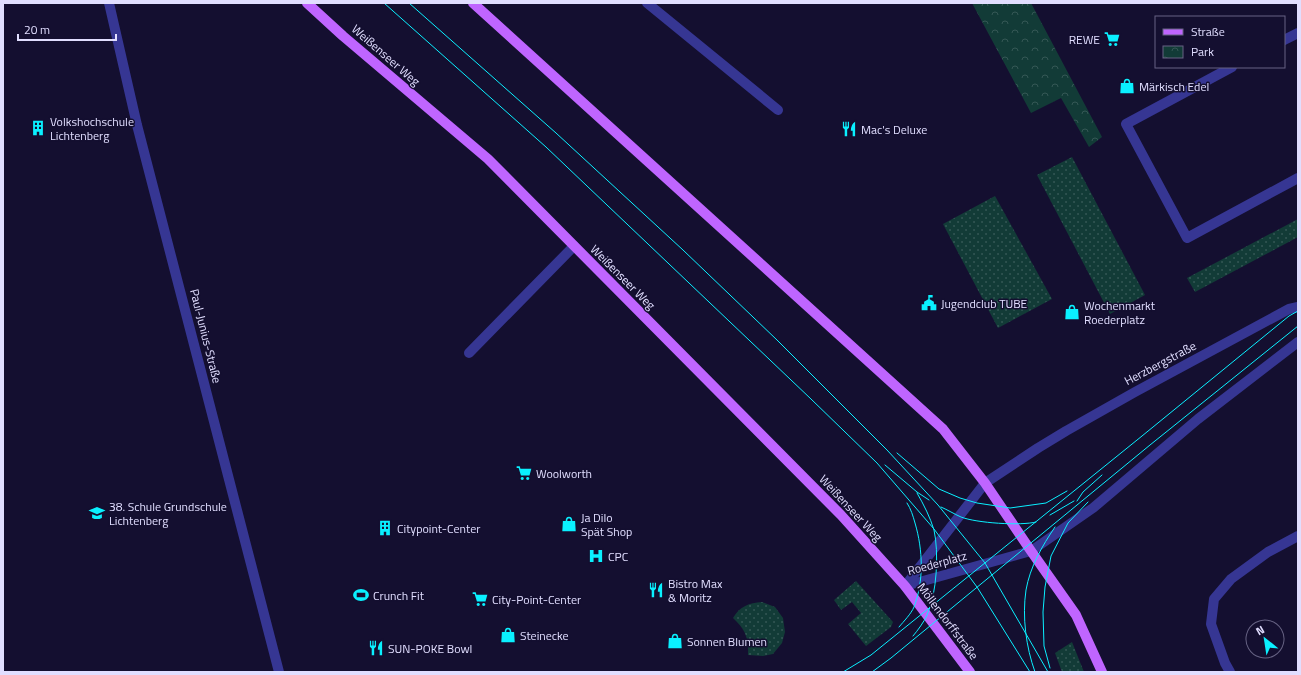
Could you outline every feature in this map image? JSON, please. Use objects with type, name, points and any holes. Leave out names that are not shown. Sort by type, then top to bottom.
[{"type":"main road","name":"Weißenseer Weg","points":[[307,3],[343,36],[488,159],[841,515],[905,586]]},
{"type":"main road","points":[[473,3],[943,429],[985,483],[1076,615],[1102,672]]},
{"type":"main road","name":"Möllendorffstraße","points":[[905,586],[970,672]]},
{"type":"street","points":[[647,3],[778,110]]},
{"type":"street","name":"Paul-Junius-Straße","points":[[109,4],[137,125],[279,672]]},
{"type":"street","points":[[1285,40],[1298,33]]},
{"type":"street","points":[[1230,68],[1126,124],[1186,238],[1298,178]]},
{"type":"street","points":[[469,353],[574,246]]},
{"type":"street","name":"Herzbergstraße","points":[[1038,448],[1142,388],[1289,309],[1298,307]]},
{"type":"street","name":"Roederplatz","points":[[905,586],[1031,551],[1093,508],[1198,419],[1298,342]]},
{"type":"street","name":"Roederplatz","points":[[905,586],[985,483],[1038,448]]},
{"type":"street","points":[[1230,672],[1211,624],[1214,599],[1231,579],[1268,552],[1298,536]]},
{"type":"green space","points":[[972,3],[1031,3],[1102,137],[1089,147],[1061,98],[1031,113]]},
{"type":"green space","points":[[1072,157],[1145,295],[1110,314],[1037,175]]},
{"type":"green space","points":[[995,196],[1052,299],[998,328],[943,224]]},
{"type":"green space","points":[[1298,219],[1298,237],[1195,292],[1187,278]]},
{"type":"green space","points":[[856,581],[893,622],[891,627],[866,646],[848,624],[861,613],[852,602],[841,610],[834,600]]},
{"type":"green space","points":[[762,602],[775,607],[783,618],[785,632],[782,643],[773,654],[763,656],[748,655],[748,644],[745,634],[741,626],[733,618],[745,606]]},
{"type":"green space","points":[[1072,642],[1084,672],[1062,672],[1055,653]]},
{"type":"tram line","points":[[384,3],[546,147],[877,463],[934,529],[977,587],[1030,672]]},
{"type":"tram line","points":[[409,3],[556,133],[683,250],[777,340],[887,450],[938,505],[985,563],[1048,672]]},
{"type":"tram line","points":[[843,672],[871,655],[1289,316],[1298,311]]},
{"type":"tram line","points":[[872,672],[1298,326]]},
{"type":"tram line","points":[[897,453],[939,489],[977,503],[1010,508],[1046,503],[1067,491]]},
{"type":"tram line","points":[[885,465],[917,492],[929,500]]},
{"type":"tram line","points":[[1077,501],[1083,492],[1102,475]]},
{"type":"tram line","points":[[913,636],[927,615],[930,606],[935,585],[937,561],[934,530],[927,511],[917,493]]},
{"type":"tram line","points":[[1050,515],[1074,501]]},
{"type":"tram line","points":[[1050,668],[1044,646],[1043,612],[1045,587],[1051,556],[1068,523],[1088,502]]},
{"type":"tram line","points":[[899,627],[914,607],[920,587],[921,576],[921,555],[918,533],[912,513],[907,503]]},
{"type":"tram line","points":[[941,507],[961,517],[977,521],[1010,524],[1036,522]]},
{"type":"tram line","points":[[1035,672],[1029,652],[1026,632],[1024,611],[1026,590],[1030,573],[1037,557],[1055,527]]},
{"type":"place","name":"REWE","points":[[1112,39]]},
{"type":"place","name":"Märkisch Edel","points":[[1127,86]]},
{"type":"place","name":"Volkshochschule Lichtenberg","points":[[38,128]]},
{"type":"place","name":"Mac's Deluxe","points":[[849,129]]},
{"type":"place","name":"Jugendclub TUBE","points":[[929,303]]},
{"type":"place","name":"Wochenmarkt Roederplatz","points":[[1072,312]]},
{"type":"place","name":"Woolworth","points":[[524,473]]},
{"type":"place","name":"38. Schule Grundschule Lichtenberg","points":[[97,513]]},
{"type":"place","name":"Ja Dilo Spät Shop","points":[[569,524]]},
{"type":"place","name":"Citypoint-Center","points":[[385,528]]},
{"type":"place","name":"CPC","points":[[596,556]]},
{"type":"place","name":"Bistro Max & Moritz","points":[[656,590]]},
{"type":"place","name":"Crunch Fit","points":[[361,595]]},
{"type":"place","name":"City-Point-Center","points":[[480,599]]},
{"type":"place","name":"Steinecke","points":[[508,635]]},
{"type":"place","name":"Sonnen Blumen","points":[[675,641]]},
{"type":"place","name":"SUN-POKE Bowl","points":[[376,648]]}]
